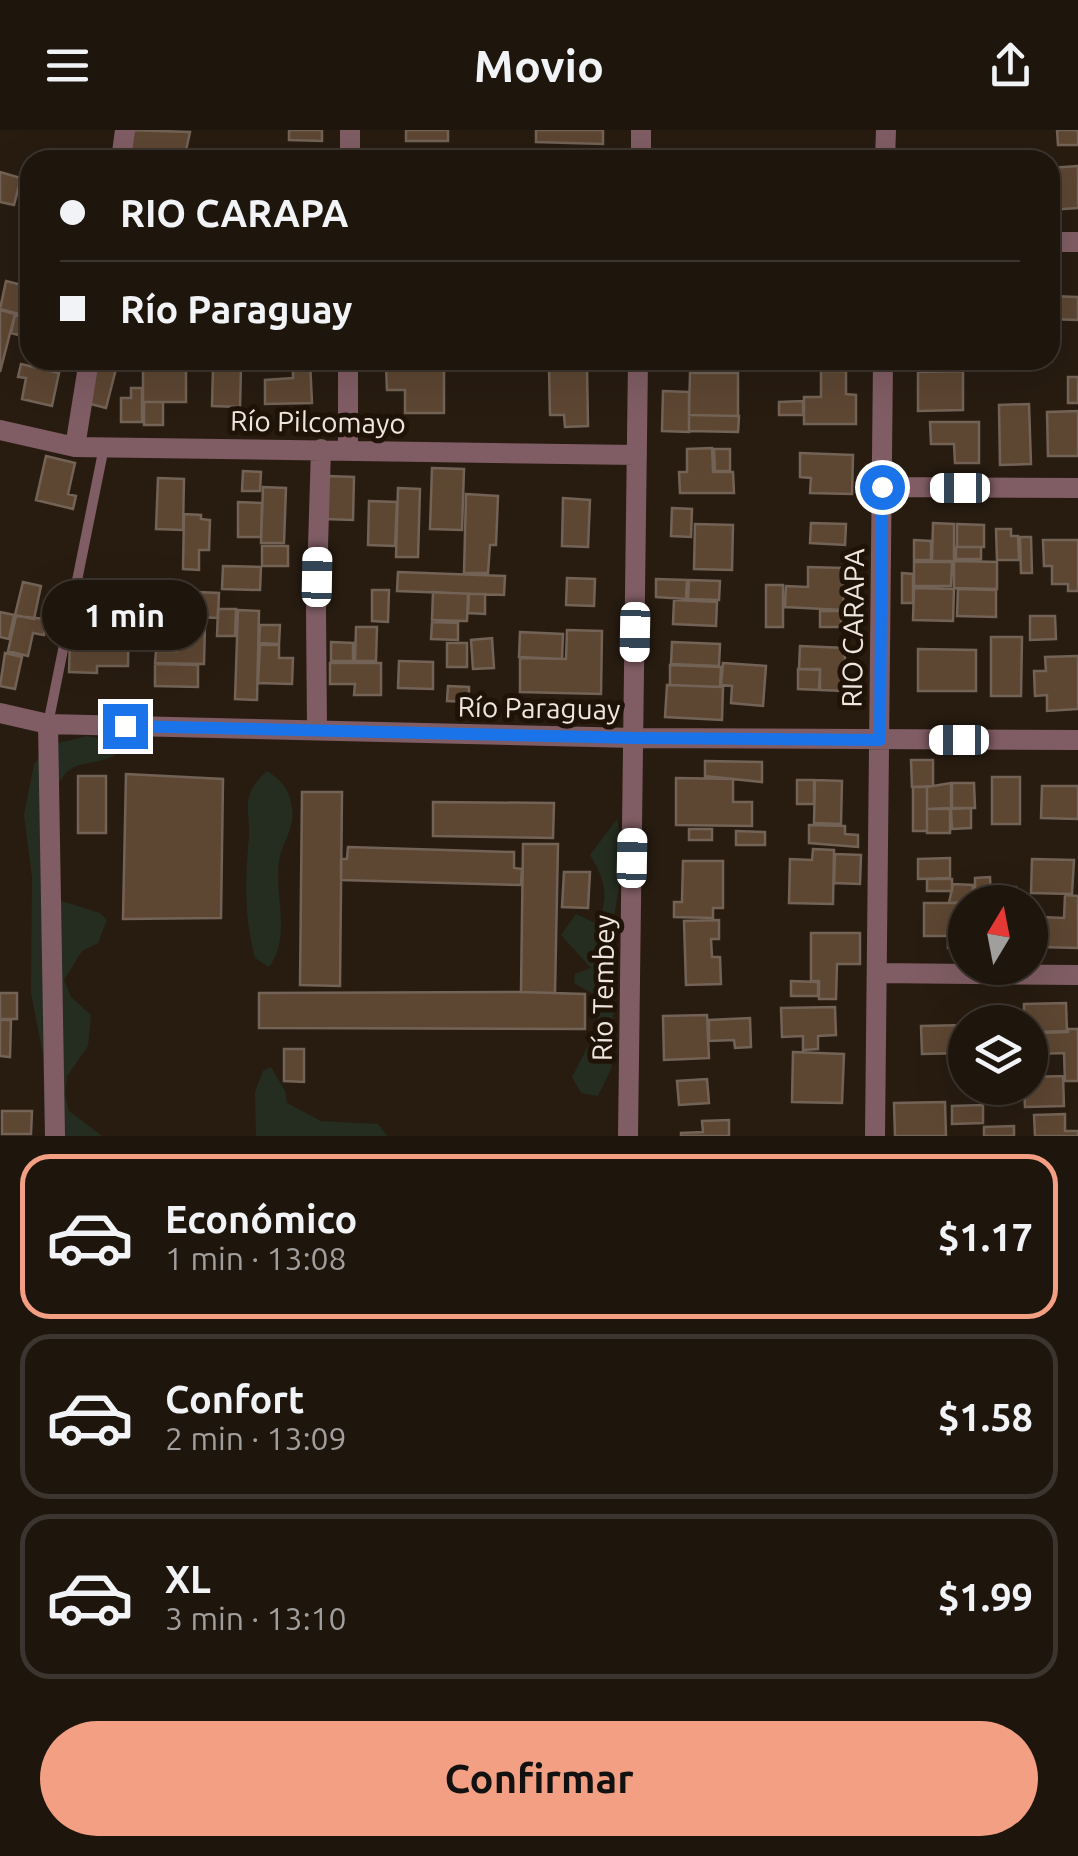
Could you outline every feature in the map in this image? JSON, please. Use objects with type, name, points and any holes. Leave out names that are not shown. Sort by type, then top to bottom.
[{"type":"street","points":[[75,447],[87,370]]},
{"type":"street","points":[[348,370],[348,450]]},
{"type":"street","name":"Río Tembey","points":[[628,1136],[638,370]]},
{"type":"street","name":"RIO CARAPA","points":[[874,1136],[883,370]]},
{"type":"street","name":"Río Pilcomayo","points":[[0,430],[75,447],[637,455]]},
{"type":"street","points":[[317,730],[316,610],[322,449]]},
{"type":"street","points":[[882,487],[1078,488]]},
{"type":"street","name":"Río Paraguay","points":[[0,712],[48,724],[634,738],[1078,740]]},
{"type":"street","points":[[48,724],[55,1136]]},
{"type":"street","points":[[877,973],[1078,975]]},
{"type":"lane","points":[[48,724],[104,447]]},
{"type":"green space","points":[[87,736],[106,740],[115,755],[75,766],[61,780],[54,794],[49,830],[55,899],[100,913],[107,920],[98,943],[82,951],[64,980],[71,997],[91,1015],[88,1046],[67,1076],[65,1094],[69,1111],[102,1136],[45,1136],[43,1054],[31,993],[32,877],[24,815],[34,764],[51,745]]},
{"type":"green space","points":[[267,771],[287,791],[292,816],[279,861],[280,942],[269,967],[255,958],[246,898],[248,802],[254,786]]},
{"type":"green space","points":[[617,819],[624,857],[606,964],[616,1000],[607,1050],[612,1067],[598,1096],[581,1093],[572,1077],[596,1031],[598,997],[574,983],[575,974],[591,968],[561,935],[576,914],[597,924],[604,905],[604,889],[590,855]]},
{"type":"green space","points":[[271,1067],[285,1091],[287,1103],[321,1121],[378,1124],[387,1136],[256,1136],[255,1092],[263,1071]]},
{"type":"building","points":[[131,130],[190,132],[186,150],[130,150]]},
{"type":"building","points":[[289,130],[322,130],[322,141],[289,140]]},
{"type":"building","points":[[406,130],[448,130],[448,141],[406,141]]},
{"type":"building","points":[[536,130],[603,130],[603,144],[536,142]]},
{"type":"building","points":[[1057,130],[1078,130],[1078,145],[1058,145]]},
{"type":"building","points":[[1078,166],[1078,208],[1060,209],[1060,167]]},
{"type":"building","points":[[0,172],[20,178],[14,205],[0,202]]},
{"type":"building","points":[[6,281],[20,284],[20,314],[0,309]]},
{"type":"building","points":[[1060,296],[1078,297],[1078,320],[1060,319]]},
{"type":"building","points":[[0,310],[15,314],[0,372]]},
{"type":"building","points":[[15,315],[20,316],[20,335],[11,333]]},
{"type":"building","points":[[20,368],[59,373],[52,406],[22,399],[26,378],[18,377]]},
{"type":"building","points":[[96,370],[116,370],[106,408],[87,403]]},
{"type":"building","points":[[143,370],[186,370],[186,402],[143,402]]},
{"type":"building","points":[[213,370],[241,370],[240,407],[212,406]]},
{"type":"building","points":[[293,370],[310,370],[312,403],[265,404],[265,380],[293,378]]},
{"type":"building","points":[[386,370],[444,370],[444,413],[405,413],[405,390],[387,390]]},
{"type":"building","points":[[549,370],[587,370],[588,426],[565,427],[564,415],[550,415]]},
{"type":"building","points":[[821,371],[846,371],[846,394],[856,395],[856,424],[804,424],[804,397],[821,397]]},
{"type":"building","points":[[963,371],[963,410],[918,411],[918,372]]},
{"type":"building","points":[[690,373],[738,373],[738,416],[689,415]]},
{"type":"building","points":[[1068,377],[1078,377],[1078,403],[1068,403]]},
{"type":"building","points":[[131,388],[142,388],[142,422],[121,422],[121,398],[131,398]]},
{"type":"building","points":[[663,391],[689,392],[689,432],[662,431]]},
{"type":"building","points":[[803,401],[803,415],[779,415],[779,402]]},
{"type":"building","points":[[144,402],[163,402],[163,425],[144,425]]},
{"type":"building","points":[[1029,404],[1031,464],[1000,465],[999,405]]},
{"type":"building","points":[[1078,411],[1078,456],[1048,456],[1047,412]]},
{"type":"building","points":[[689,415],[739,416],[738,432],[689,431]]},
{"type":"building","points":[[930,422],[979,422],[979,463],[955,463],[954,444],[931,444]]},
{"type":"building","points":[[712,448],[713,472],[733,472],[734,493],[680,493],[679,472],[687,472],[687,449]]},
{"type":"building","points":[[714,449],[730,449],[730,471],[715,471]]},
{"type":"building","points":[[800,453],[853,455],[852,494],[810,493],[811,478],[800,477]]},
{"type":"building","points":[[46,456],[75,463],[68,494],[76,496],[73,509],[36,500]]},
{"type":"building","points":[[432,468],[464,469],[462,530],[430,529]]},
{"type":"building","points":[[243,471],[261,472],[260,491],[242,491]]},
{"type":"building","points":[[327,476],[354,477],[353,520],[325,519]]},
{"type":"building","points":[[158,478],[184,479],[183,530],[156,529]]},
{"type":"building","points":[[263,487],[286,488],[284,543],[261,543]]},
{"type":"building","points":[[398,488],[420,489],[418,557],[396,557]]},
{"type":"building","points":[[466,494],[498,496],[496,545],[490,545],[488,573],[464,573]]},
{"type":"building","points":[[563,498],[590,500],[588,547],[562,546]]},
{"type":"building","points":[[369,501],[397,502],[395,546],[368,545]]},
{"type":"building","points":[[238,502],[262,503],[261,537],[238,537]]},
{"type":"building","points":[[672,508],[692,509],[691,537],[671,536]]},
{"type":"building","points":[[184,514],[210,520],[209,550],[199,550],[199,570],[183,569]]},
{"type":"building","points":[[811,523],[846,524],[845,545],[810,543]]},
{"type":"building","points":[[933,523],[954,524],[954,561],[932,561]]},
{"type":"building","points":[[695,524],[733,525],[732,570],[694,569]]},
{"type":"building","points":[[957,524],[984,525],[984,547],[957,547]]},
{"type":"building","points":[[996,529],[1011,529],[1011,536],[1018,536],[1019,560],[997,560]]},
{"type":"building","points":[[1020,537],[1031,537],[1032,573],[1021,573]]},
{"type":"building","points":[[914,540],[931,541],[931,560],[914,560]]},
{"type":"building","points":[[1043,540],[1078,540],[1078,591],[1068,591],[1068,584],[1052,584],[1052,566],[1044,566]]},
{"type":"building","points":[[262,546],[288,546],[288,566],[262,566]]},
{"type":"building","points":[[956,547],[981,547],[981,559],[956,559]]},
{"type":"building","points":[[954,561],[997,562],[997,589],[954,588]]},
{"type":"building","points":[[914,562],[952,562],[951,586],[914,586]]},
{"type":"building","points":[[223,566],[261,567],[260,590],[222,589]]},
{"type":"building","points":[[808,567],[844,568],[843,610],[785,607],[786,586],[808,587]]},
{"type":"building","points":[[398,572],[505,576],[504,595],[397,591]]},
{"type":"building","points":[[902,573],[913,574],[913,603],[902,603]]},
{"type":"building","points":[[567,578],[595,579],[594,606],[566,605]]},
{"type":"building","points":[[656,579],[687,580],[686,599],[656,597]]},
{"type":"building","points":[[689,580],[720,581],[719,600],[688,599]]},
{"type":"building","points":[[23,582],[41,586],[34,619],[15,615]]},
{"type":"building","points":[[766,585],[783,585],[783,627],[766,627]]},
{"type":"building","points":[[914,588],[954,589],[953,621],[913,620]]},
{"type":"building","points":[[958,589],[996,590],[996,617],[957,616]]},
{"type":"building","points":[[372,590],[389,590],[388,622],[372,621]]},
{"type":"building","points":[[198,592],[219,593],[218,618],[197,617]]},
{"type":"building","points":[[433,592],[468,594],[467,621],[432,620]]},
{"type":"building","points":[[469,594],[485,594],[485,614],[468,613]]},
{"type":"building","points":[[674,600],[717,602],[716,626],[673,624]]},
{"type":"building","points":[[86,605],[129,606],[128,666],[97,666],[97,673],[69,672],[70,638],[85,638]]},
{"type":"building","points":[[218,609],[236,609],[235,636],[217,636]]},
{"type":"building","points":[[238,610],[259,611],[257,700],[235,699]]},
{"type":"building","points":[[820,611],[841,611],[841,627],[820,627]]},
{"type":"building","points":[[0,612],[14,615],[9,639],[0,637]]},
{"type":"building","points":[[16,616],[47,619],[44,635],[33,633],[28,656],[8,651]]},
{"type":"building","points":[[1030,616],[1055,616],[1056,639],[1030,640]]},
{"type":"building","points":[[432,622],[458,623],[458,640],[431,639]]},
{"type":"building","points":[[177,625],[205,625],[204,664],[155,663],[156,651],[177,651]]},
{"type":"building","points":[[260,625],[280,625],[279,644],[259,643]]},
{"type":"building","points":[[356,627],[377,627],[376,661],[355,661]]},
{"type":"building","points":[[567,630],[602,631],[601,694],[520,692],[520,658],[566,659]]},
{"type":"building","points":[[520,632],[563,634],[562,659],[519,657]]},
{"type":"building","points":[[991,637],[1022,637],[1021,696],[991,696]]},
{"type":"building","points":[[492,638],[494,668],[473,669],[471,640]]},
{"type":"building","points":[[331,642],[353,643],[353,661],[331,661]]},
{"type":"building","points":[[672,642],[720,644],[719,666],[671,664]]},
{"type":"building","points":[[447,643],[467,643],[467,667],[447,667]]},
{"type":"building","points":[[260,645],[279,645],[279,658],[293,658],[292,684],[258,683]]},
{"type":"building","points":[[800,646],[845,648],[844,691],[820,690],[820,669],[799,669]]},
{"type":"building","points":[[918,649],[976,650],[976,691],[918,691]]},
{"type":"building","points":[[5,653],[22,657],[15,689],[0,686]]},
{"type":"building","points":[[1078,656],[1078,709],[1047,711],[1047,695],[1035,696],[1034,671],[1046,671],[1045,657]]},
{"type":"building","points":[[399,661],[433,662],[433,689],[398,688]]},
{"type":"building","points":[[330,663],[381,663],[381,695],[354,695],[355,684],[330,684]]},
{"type":"building","points":[[723,663],[766,666],[763,706],[731,703],[732,686],[721,685]]},
{"type":"building","points":[[155,664],[198,665],[198,687],[155,686]]},
{"type":"building","points":[[670,665],[721,667],[720,687],[670,685]]},
{"type":"building","points":[[798,669],[820,670],[819,690],[798,689]]},
{"type":"building","points":[[667,685],[723,687],[722,720],[665,717]]},
{"type":"building","points":[[448,686],[469,687],[469,702],[447,701]]},
{"type":"building","points":[[911,760],[933,760],[933,786],[912,787]]},
{"type":"building","points":[[705,761],[762,762],[762,782],[705,776]]},
{"type":"building","points":[[126,774],[223,779],[221,918],[123,919]]},
{"type":"building","points":[[78,776],[106,776],[106,833],[78,833]]},
{"type":"building","points":[[992,777],[1020,777],[1020,824],[992,824]]},
{"type":"building","points":[[676,778],[733,779],[733,802],[752,802],[752,826],[676,825]]},
{"type":"building","points":[[797,780],[814,780],[814,804],[797,804]]},
{"type":"building","points":[[815,780],[842,781],[841,824],[814,823]]},
{"type":"building","points":[[951,783],[951,808],[927,809],[927,787]]},
{"type":"building","points":[[952,783],[974,783],[975,808],[952,808]]},
{"type":"building","points":[[1042,786],[1078,786],[1078,819],[1041,818]]},
{"type":"building","points":[[913,787],[927,787],[927,831],[913,831]]},
{"type":"building","points":[[302,792],[342,792],[340,986],[300,985]]},
{"type":"building","points":[[433,802],[554,803],[553,838],[433,836]]},
{"type":"building","points":[[971,808],[971,828],[952,829],[951,809]]},
{"type":"building","points":[[927,809],[950,809],[950,833],[927,833]]},
{"type":"building","points":[[809,825],[845,826],[845,834],[858,835],[858,847],[809,843]]},
{"type":"building","points":[[689,829],[712,829],[712,840],[689,840]]},
{"type":"building","points":[[736,831],[765,832],[765,845],[736,845]]},
{"type":"building","points":[[523,844],[558,844],[555,993],[521,992]]},
{"type":"building","points":[[348,847],[514,852],[514,868],[522,869],[521,885],[341,880],[341,859],[347,859]]},
{"type":"building","points":[[813,849],[834,850],[833,904],[789,903],[790,859],[812,860]]},
{"type":"building","points":[[835,854],[861,855],[860,884],[834,883]]},
{"type":"building","points":[[950,858],[950,878],[918,879],[918,859]]},
{"type":"building","points":[[1032,859],[1074,860],[1072,894],[1048,893],[1048,885],[1031,885]]},
{"type":"building","points":[[683,861],[723,861],[723,908],[713,908],[713,918],[674,917],[674,902],[682,902]]},
{"type":"building","points":[[564,872],[590,872],[588,908],[562,907]]},
{"type":"building","points":[[990,877],[990,885],[975,885],[975,878]]},
{"type":"building","points":[[927,879],[952,879],[948,891],[927,891]]},
{"type":"building","points":[[1065,895],[1078,896],[1078,948],[1048,947],[1048,917],[1064,918]]},
{"type":"building","points":[[924,903],[948,903],[948,936],[924,936]]},
{"type":"building","points":[[719,920],[719,939],[711,939],[712,957],[720,957],[721,984],[686,985],[684,921]]},
{"type":"building","points":[[811,933],[860,933],[860,964],[837,964],[836,999],[819,999],[819,981],[811,981]]},
{"type":"building","points":[[791,981],[818,982],[818,996],[791,996]]},
{"type":"building","points":[[0,993],[17,993],[17,1019],[0,1019]]},
{"type":"building","points":[[259,993],[585,994],[585,1029],[259,1028]]},
{"type":"building","points":[[1066,1003],[1067,1031],[1048,1032],[1048,1005],[1024,1004]]},
{"type":"building","points":[[835,1007],[836,1035],[818,1036],[818,1049],[803,1050],[803,1036],[782,1037],[781,1008]]},
{"type":"building","points":[[707,1015],[709,1058],[664,1060],[663,1016]]},
{"type":"building","points":[[750,1018],[751,1047],[735,1048],[734,1040],[709,1041],[709,1020]]},
{"type":"building","points":[[0,1020],[11,1020],[10,1057],[0,1056]]},
{"type":"building","points":[[948,1025],[948,1053],[922,1054],[921,1026]]},
{"type":"building","points":[[1078,1029],[1078,1081],[1065,1081],[1064,1053],[1048,1054],[1048,1033]]},
{"type":"building","points":[[284,1049],[304,1049],[304,1082],[284,1081]]},
{"type":"building","points":[[793,1052],[844,1054],[842,1103],[792,1102]]},
{"type":"building","points":[[1048,1076],[1063,1076],[1064,1106],[1025,1107],[1048,1105]]},
{"type":"building","points":[[707,1079],[709,1103],[679,1105],[677,1081]]},
{"type":"building","points":[[945,1102],[946,1136],[895,1136],[894,1103]]},
{"type":"building","points":[[983,1105],[983,1123],[952,1124],[952,1106]]},
{"type":"building","points":[[2,1111],[32,1111],[31,1134],[2,1134]]},
{"type":"building","points":[[1065,1114],[1065,1131],[1078,1131],[1078,1136],[1035,1136],[1034,1115]]},
{"type":"building","points":[[729,1120],[729,1136],[681,1136],[703,1132],[702,1121]]},
{"type":"building","points":[[1014,1126],[1014,1136],[984,1136],[984,1127]]},
{"type":"route","points":[[125,726],[880,740],[882,487]]}]
